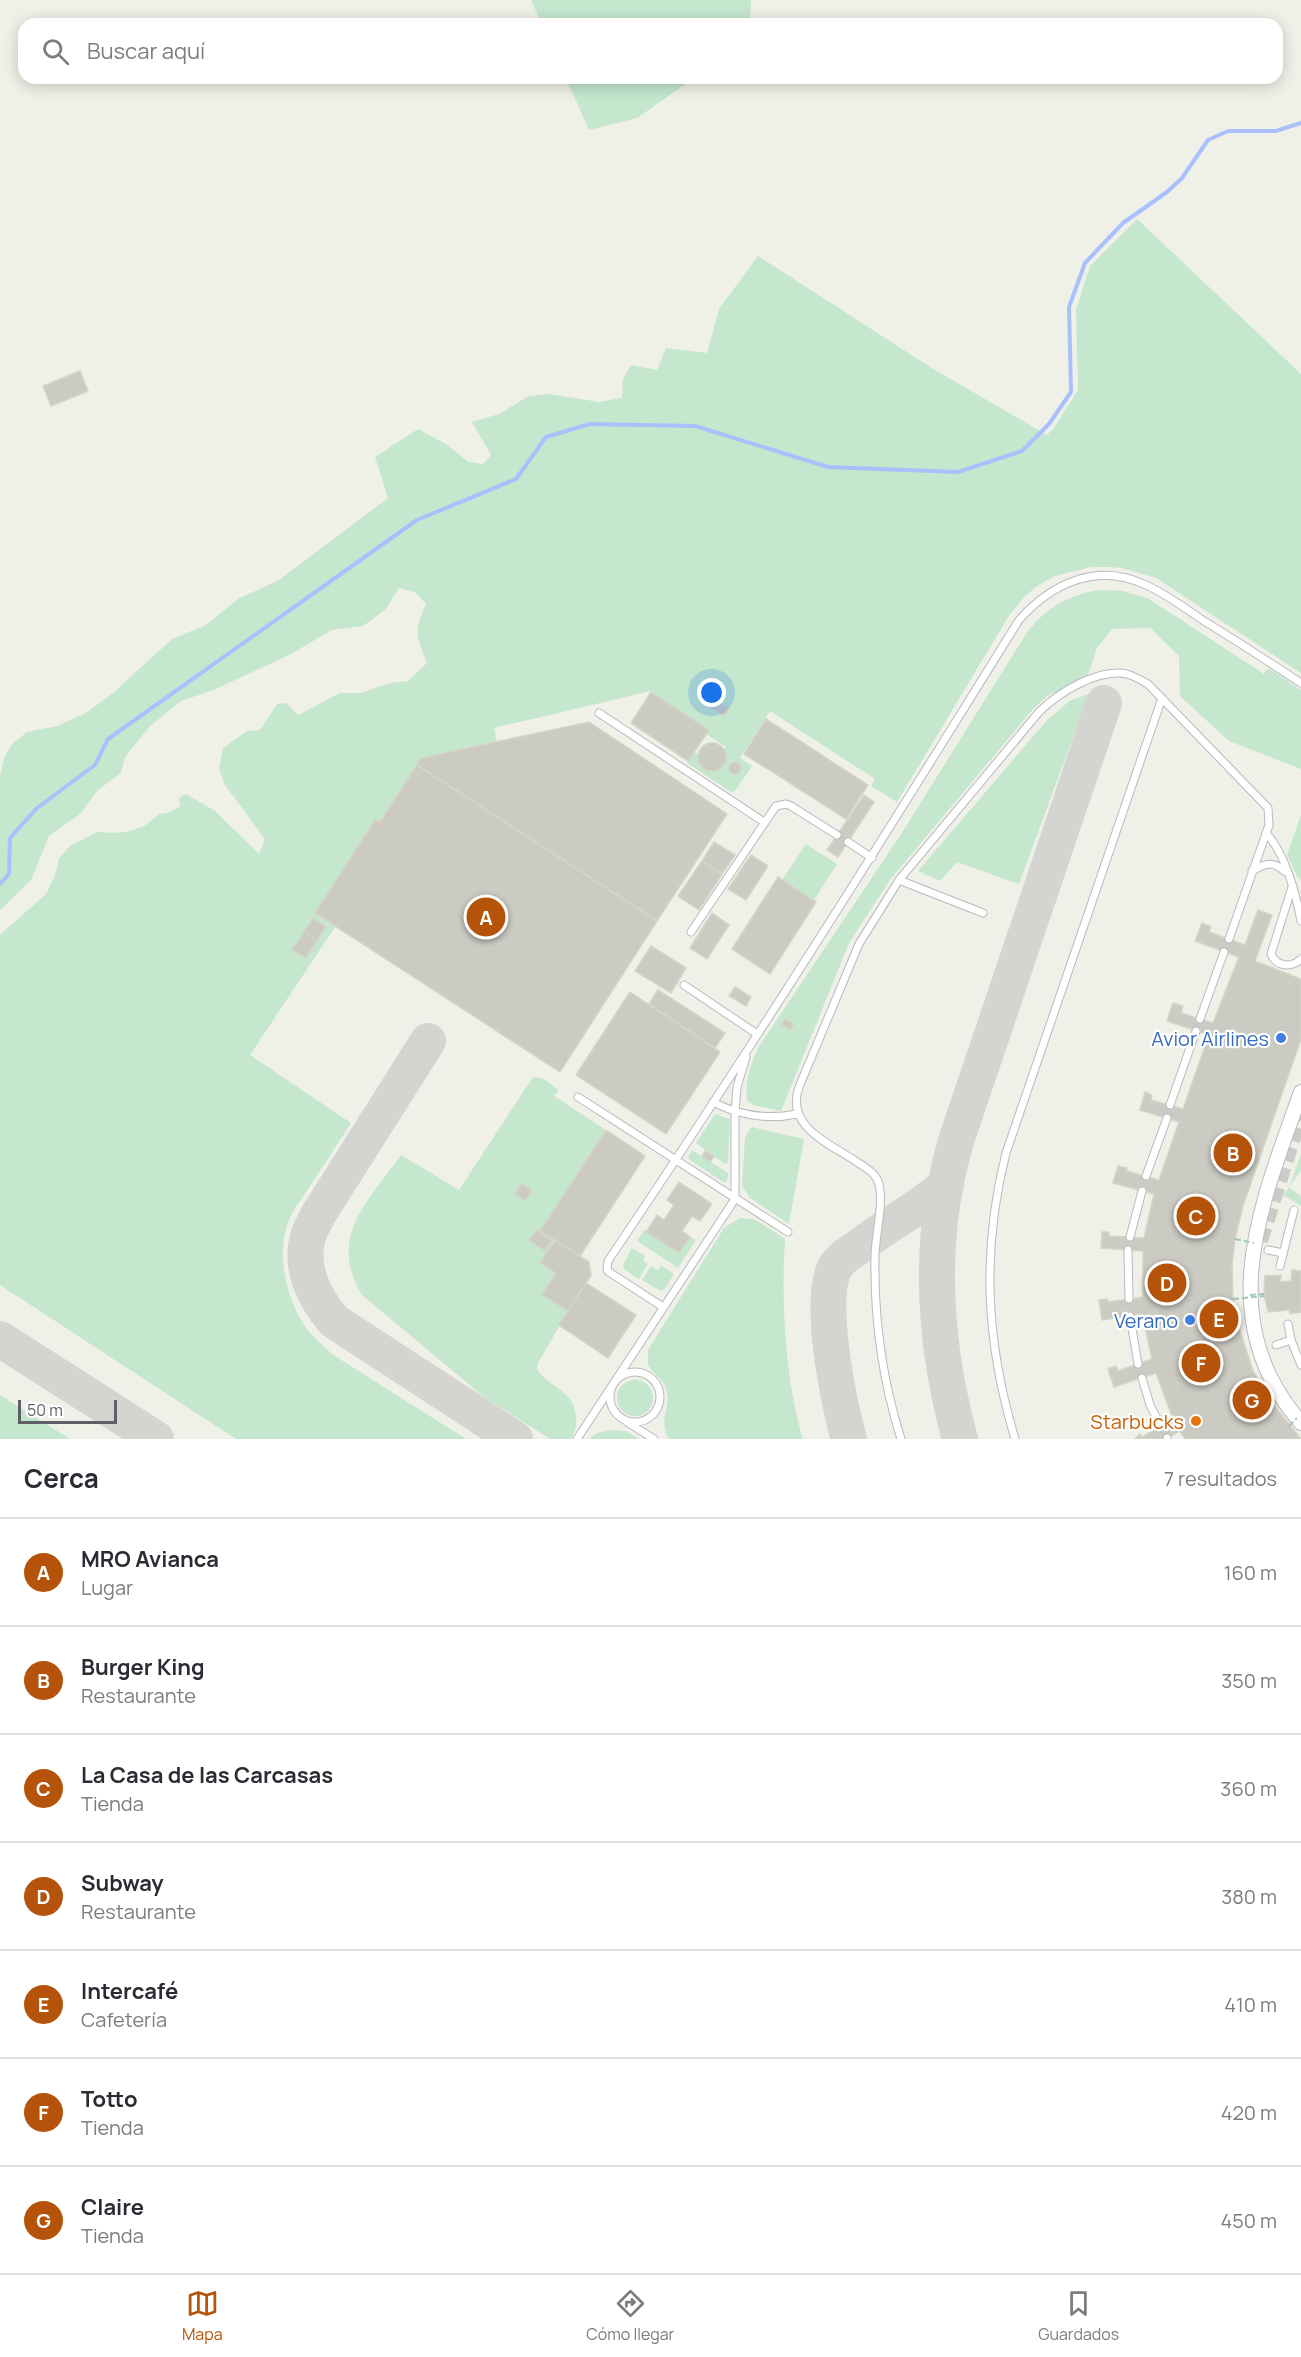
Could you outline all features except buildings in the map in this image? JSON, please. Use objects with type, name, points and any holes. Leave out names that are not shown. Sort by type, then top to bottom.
[{"type":"street","points":[[1296,1422],[1267,1371],[1253,1324],[1249,1275],[1254,1243],[1301,1092]]},
{"type":"lane","points":[[663,1307],[609,1272],[606,1265],[872,858],[1019,620],[1043,595],[1072,581],[1104,576],[1120,577],[1147,585],[1301,683]]},
{"type":"lane","points":[[901,1439],[886,1374],[876,1295],[875,1256],[879,1186],[877,1179],[868,1169],[805,1126],[797,1114],[795,1097],[833,1002],[860,944],[899,880],[1053,698],[1079,684],[1107,675],[1125,674],[1148,684],[1265,803],[1270,816],[1266,833],[1229,939]]},
{"type":"lane","points":[[1015,1439],[996,1367],[991,1327],[990,1245],[998,1185],[1006,1153],[1162,698]]},
{"type":"lane","points":[[599,713],[764,822]]},
{"type":"lane","points":[[691,932],[776,806],[786,804],[837,835]]},
{"type":"lane","points":[[1266,833],[1276,846],[1292,887],[1301,921]]},
{"type":"lane","points":[[848,842],[872,858]]},
{"type":"lane","points":[[1252,871],[1269,863],[1280,867],[1287,874]]},
{"type":"lane","points":[[899,880],[983,913]]},
{"type":"lane","points":[[1292,887],[1271,954],[1275,961],[1283,965],[1291,965],[1301,959]]},
{"type":"lane","points":[[1200,1019],[1224,952]]},
{"type":"lane","points":[[684,985],[757,1034]]},
{"type":"lane","points":[[1170,1106],[1196,1031]]},
{"type":"lane","points":[[577,1439],[735,1199],[737,1087],[748,1048]]},
{"type":"lane","points":[[578,1096],[788,1232]]},
{"type":"lane","points":[[713,1102],[735,1113],[770,1118],[797,1114]]},
{"type":"lane","points":[[1146,1176],[1167,1118]]},
{"type":"lane","points":[[1130,1237],[1142,1191]]},
{"type":"lane","points":[[1280,1266],[1294,1210]]},
{"type":"lane","points":[[1128,1250],[1129,1299]]},
{"type":"lane","points":[[1268,1250],[1284,1253]]},
{"type":"lane","points":[[1130,1316],[1138,1364]]},
{"type":"lane","points":[[1288,1324],[1291,1340],[1301,1365]]},
{"type":"lane","points":[[1276,1345],[1291,1340]]},
{"type":"lane","points":[[631,1372],[644,1373],[655,1381],[661,1395],[658,1409],[648,1419],[633,1423],[620,1418],[611,1405],[611,1389],[614,1383],[631,1372]]},
{"type":"lane","points":[[1142,1378],[1150,1405],[1161,1426]]},
{"type":"lane","points":[[602,1402],[620,1418],[654,1439]]},
{"type":"path","points":[[1235,1239],[1254,1243]]},
{"type":"path","points":[[1233,1299],[1265,1295],[1250,1295]]},
{"type":"green space","points":[[531,0],[751,0],[750,18],[539,18]]},
{"type":"green space","points":[[569,84],[685,84],[637,118],[589,130]]},
{"type":"green space","points":[[1137,219],[1301,374],[1301,673],[1156,578],[1122,568],[1091,567],[1055,576],[1037,586],[1024,597],[1010,614],[897,802],[871,786],[875,779],[770,711],[740,758],[752,766],[735,791],[731,792],[687,763],[694,752],[698,754],[704,767],[711,770],[716,769],[724,763],[726,747],[706,734],[709,730],[651,691],[494,728],[497,742],[421,758],[380,822],[375,820],[315,913],[335,927],[250,1055],[351,1123],[293,1212],[285,1232],[284,1273],[291,1299],[303,1323],[313,1337],[335,1356],[466,1439],[236,1439],[0,1285],[0,935],[46,894],[55,875],[59,859],[70,846],[97,832],[131,831],[146,825],[159,814],[171,812],[180,806],[179,798],[186,794],[215,811],[259,854],[265,839],[225,785],[219,769],[223,748],[247,731],[260,730],[277,704],[286,703],[298,715],[340,693],[361,693],[390,683],[408,681],[427,663],[418,633],[426,604],[415,592],[399,588],[385,610],[363,626],[332,630],[289,655],[216,689],[181,701],[149,727],[125,757],[121,773],[98,790],[80,814],[49,836],[31,880],[0,910],[0,777],[4,758],[12,744],[27,732],[57,726],[86,713],[113,693],[172,639],[206,625],[238,599],[279,580],[388,498],[375,457],[418,429],[444,443],[469,462],[483,464],[491,455],[472,422],[499,414],[529,396],[549,394],[599,402],[622,398],[623,379],[631,365],[657,370],[666,348],[707,353],[719,309],[758,256],[930,367],[1047,435],[1078,390],[1076,310],[1090,266]]},
{"type":"green space","points":[[1099,590],[1124,591],[1149,599],[1264,674],[1268,668],[1301,690],[1301,769],[1229,741],[1180,696],[1179,656],[1150,628],[1112,629],[1097,648],[1087,677],[1047,696],[1033,709],[890,880],[849,943],[781,1111],[753,1105],[747,1100],[747,1080],[758,1048],[905,828],[1026,634],[1049,610],[1077,595]]},
{"type":"green space","points":[[1089,694],[1019,884],[957,862],[940,881],[918,871],[1048,719],[1071,700]]},
{"type":"green space","points":[[1301,815],[1301,880],[1287,855]]},
{"type":"green space","points":[[806,844],[837,864],[814,900],[782,880]]},
{"type":"green space","points":[[533,1077],[542,1078],[559,1090],[554,1096],[606,1130],[540,1230],[555,1240],[540,1263],[556,1273],[542,1295],[568,1311],[538,1363],[537,1369],[571,1400],[576,1425],[571,1439],[550,1439],[484,1397],[362,1295],[352,1274],[349,1255],[350,1237],[356,1220],[401,1155],[459,1190]]},
{"type":"green space","points":[[715,1114],[730,1119],[728,1163],[725,1164],[696,1143]]},
{"type":"green space","points":[[751,1127],[804,1139],[789,1224],[750,1198],[742,1186],[745,1138]]},
{"type":"green space","points":[[692,1150],[728,1173],[725,1183],[690,1160],[688,1157]]},
{"type":"green space","points":[[1301,1154],[1301,1170],[1289,1188]]},
{"type":"green space","points":[[1289,1188],[1301,1196],[1301,1206],[1283,1195]]},
{"type":"green space","points":[[740,1218],[756,1220],[785,1239],[784,1314],[788,1366],[803,1439],[669,1439],[664,1427],[667,1392],[664,1384],[648,1365],[648,1350],[724,1228]]},
{"type":"green space","points":[[644,1230],[679,1253],[690,1237],[696,1240],[678,1268],[637,1241]]},
{"type":"green space","points":[[632,1248],[645,1256],[643,1261],[648,1264],[639,1279],[624,1269],[623,1265]]},
{"type":"green space","points":[[661,1265],[674,1274],[665,1289],[661,1291],[642,1280],[651,1266],[658,1270]]},
{"type":"green space","points":[[635,1380],[648,1385],[653,1398],[648,1411],[635,1416],[622,1411],[617,1398],[622,1385]]},
{"type":"green space","points":[[0,1395],[70,1439],[0,1439]]},
{"type":"green space","points":[[611,1430],[626,1431],[639,1439],[589,1439],[597,1433]]},
{"type":"waterway","points":[[0,884],[9,874],[10,838],[37,808],[95,765],[108,739],[417,520],[516,479],[546,437],[590,424],[695,426],[828,467],[958,472],[1022,451],[1049,424],[1071,392],[1069,307],[1085,263],[1123,223],[1167,192],[1182,178],[1208,140],[1228,131],[1276,131],[1301,123]]},
{"type":"taxiway","points":[[960,1439],[944,1364],[937,1289],[941,1213],[947,1175],[957,1138],[1104,703]]},
{"type":"taxiway","points":[[428,1041],[318,1215],[309,1234],[306,1249],[307,1271],[315,1293],[334,1321],[515,1439]]},
{"type":"taxiway","points":[[849,1439],[831,1348],[829,1321],[831,1277],[838,1263],[845,1256],[946,1185]]},
{"type":"taxiway","points":[[0,1339],[156,1439]]},
{"type":"tunnel","points":[[1261,1241],[1301,1116]]},
{"type":"place","name":"MRO Avianca","points":[[486,917]]},
{"type":"place","name":"Avior Airlines","points":[[1281,1038]]},
{"type":"place","name":"Burger King","points":[[1233,1153]]},
{"type":"place","name":"La Casa de las Carcasas","points":[[1196,1216]]},
{"type":"place","name":"Subway","points":[[1167,1283]]},
{"type":"place","name":"Intercafé","points":[[1219,1319]]},
{"type":"place","name":"Verano","points":[[1190,1320]]},
{"type":"place","name":"Totto","points":[[1201,1363]]},
{"type":"place","name":"Claire","points":[[1252,1400]]},
{"type":"place","name":"Starbucks","points":[[1196,1421]]}]
